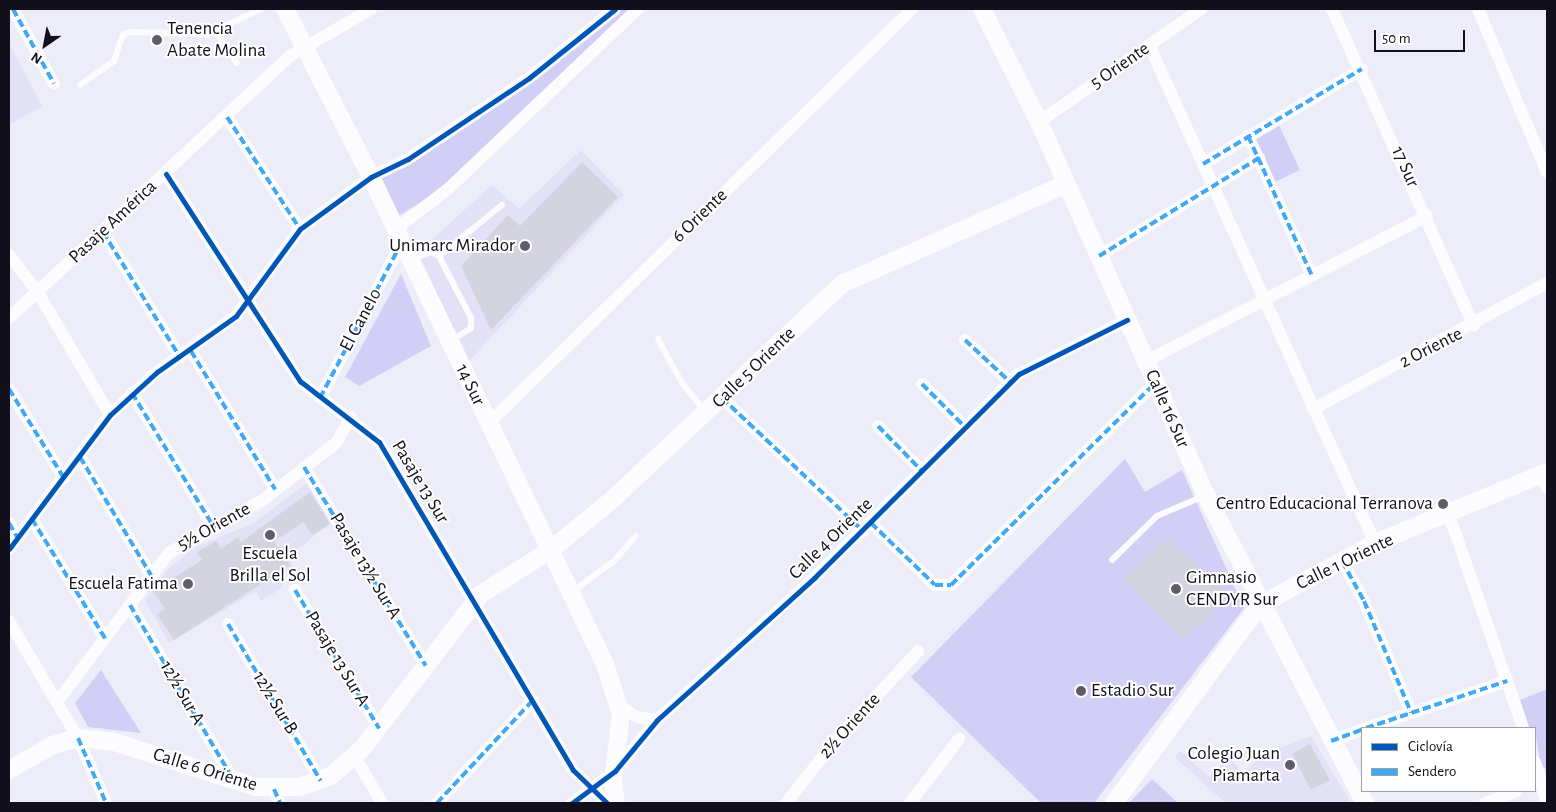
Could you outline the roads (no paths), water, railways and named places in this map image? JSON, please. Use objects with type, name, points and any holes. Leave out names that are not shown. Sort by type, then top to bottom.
[{"type":"main road","name":"14 Sur","points":[[285,9],[371,177],[572,592],[619,705],[615,771],[616,803]]},
{"type":"main road","name":"Calle 16 Sur","points":[[982,9],[1039,122],[1206,495],[1260,605],[1365,803]]},
{"type":"main road","name":"Calle 5 Oriente","points":[[474,602],[497,580],[552,548],[707,413],[852,277],[1066,184]]},
{"type":"main road","name":"Calle 1 Oriente","points":[[1114,803],[1260,605],[1375,543],[1545,478]]},
{"type":"main road","name":"Calle 6 Oriente","points":[[9,770],[53,745],[78,738],[114,742],[277,796],[321,781],[355,758],[474,602]]},
{"type":"street","points":[[12,9],[54,84]]},
{"type":"street","points":[[304,44],[371,9]]},
{"type":"street","points":[[9,549],[80,458],[110,415],[132,393],[222,329],[247,302],[300,229],[371,177],[408,159],[529,78],[615,9]]},
{"type":"street","points":[[399,235],[638,9]]},
{"type":"street","name":"6 Oriente","points":[[489,423],[912,9]]},
{"type":"street","name":"5 Oriente","points":[[1039,122],[1201,9]]},
{"type":"street","name":"17 Sur","points":[[1332,9],[1362,69],[1474,326]]},
{"type":"street","points":[[1478,9],[1547,172]]},
{"type":"street","name":"Pasaje América","points":[[9,318],[304,44]]},
{"type":"street","points":[[1149,45],[1375,543]]},
{"type":"street","points":[[1203,164],[1362,69]]},
{"type":"street","points":[[227,117],[300,229]]},
{"type":"street","points":[[1248,136],[1312,276]]},
{"type":"street","points":[[1098,256],[1259,158]]},
{"type":"street","name":"Pasaje 13 Sur","points":[[166,174],[294,373],[320,398],[351,417],[379,442],[573,770],[589,788],[607,803]]},
{"type":"street","points":[[1146,362],[1427,216]]},
{"type":"street","points":[[103,232],[275,489]]},
{"type":"street","name":"El Canelo","points":[[320,398],[399,235]]},
{"type":"street","points":[[9,255],[37,291],[110,415]]},
{"type":"street","name":"2 Oriente","points":[[1313,409],[1474,326],[1547,283]]},
{"type":"street","name":"Calle 4 Oriente","points":[[572,803],[589,788],[615,771],[657,720],[867,527],[964,426],[1010,382],[1127,320]]},
{"type":"street","points":[[965,340],[1010,382]]},
{"type":"street","points":[[722,398],[932,583],[951,585],[1155,383]]},
{"type":"street","points":[[922,384],[964,426]]},
{"type":"street","points":[[9,389],[64,478]]},
{"type":"street","points":[[132,393],[215,529]]},
{"type":"street","name":"5½ Oriente","points":[[57,702],[151,575],[176,547],[215,529],[275,489],[336,443],[351,417]]},
{"type":"street","points":[[878,426],[921,470]]},
{"type":"street","points":[[80,458],[151,575]]},
{"type":"street","name":"Pasaje 13½ Sur A","points":[[304,467],[426,666]]},
{"type":"street","points":[[1449,515],[1523,727]]},
{"type":"street","points":[[32,519],[105,638]]},
{"type":"street","points":[[9,522],[17,537]]},
{"type":"street","points":[[1342,561],[1368,610],[1411,712]]},
{"type":"street","name":"Pasaje 13 Sur A","points":[[295,590],[379,728]]},
{"type":"street","name":"12½ Sur A","points":[[130,605],[234,781]]},
{"type":"street","points":[[9,621],[78,738],[106,803]]},
{"type":"street","name":"12½ Sur B","points":[[228,624],[321,781]]},
{"type":"street","name":"2½ Oriente","points":[[786,803],[836,740],[918,651]]},
{"type":"street","points":[[1369,727],[1506,681]]},
{"type":"street","points":[[437,803],[533,700]]},
{"type":"street","points":[[619,705],[637,717],[657,720]]},
{"type":"street","points":[[1331,741],[1361,730]]},
{"type":"street","points":[[910,803],[960,739]]},
{"type":"street","points":[[355,758],[382,803]]},
{"type":"street","points":[[1536,765],[1547,803]]},
{"type":"street","points":[[1485,803],[1514,792]]},
{"type":"lane","points":[[80,85],[114,61],[123,35],[130,32],[197,35],[216,31],[261,9]]},
{"type":"lane","points":[[216,31],[237,63]]},
{"type":"lane","points":[[439,256],[502,204]]},
{"type":"lane","points":[[410,260],[431,252],[439,256],[473,322],[469,331],[450,342]]},
{"type":"lane","points":[[658,339],[682,384],[707,413]]},
{"type":"lane","points":[[1112,560],[1157,516],[1206,495]]},
{"type":"lane","points":[[572,592],[614,561],[636,536]]},
{"type":"place","name":"Tenencia Abate Molina","points":[[157,40]]},
{"type":"place","name":"Unimarc Mirador","points":[[525,246]]},
{"type":"place","name":"Centro Educacional Terranova","points":[[1443,504]]},
{"type":"place","name":"Escuela Brilla el Sol","points":[[270,535]]},
{"type":"place","name":"Escuela Fatima","points":[[188,584]]},
{"type":"place","name":"Gimnasio CENDYR Sur","points":[[1176,589]]},
{"type":"place","name":"Estadio Sur","points":[[1081,691]]},
{"type":"place","name":"Colegio Juan Piamarta","points":[[1290,765]]}]
